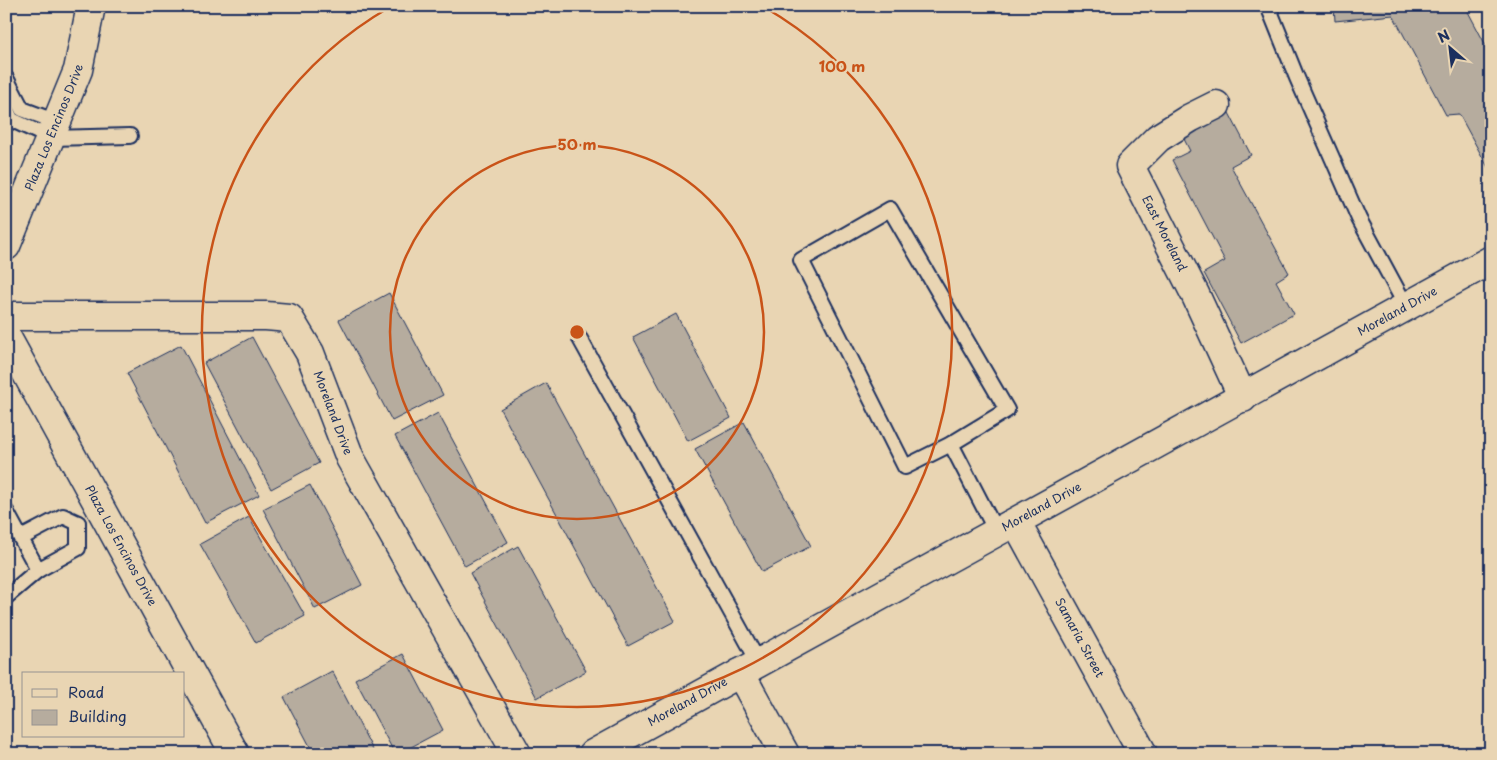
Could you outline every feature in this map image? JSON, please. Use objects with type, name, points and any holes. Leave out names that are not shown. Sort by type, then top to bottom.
[{"type":"street","name":"Plaza Los Encinos Drive","points":[[6,246],[78,70],[91,6]]},
{"type":"street","name":"East Moreland","points":[[1216,105],[1190,118],[1158,138],[1130,166],[1195,294],[1243,398]]},
{"type":"street","name":"Moreland Drive","points":[[593,754],[1407,308],[1491,260]]},
{"type":"street","name":"Moreland Drive","points":[[6,316],[266,316],[289,318],[310,353],[350,458],[517,754]]},
{"type":"street","name":"Plaza Los Encinos Drive","points":[[6,336],[236,754]]},
{"type":"street","name":"Samaria Street","points":[[1007,527],[1143,754]]},
{"type":"street","points":[[749,668],[785,754]]},
{"type":"lane","points":[[1268,6],[1297,78],[1360,219],[1407,308]]},
{"type":"lane","points":[[6,78],[22,109],[54,130]]},
{"type":"lane","points":[[6,110],[12,120],[54,130],[130,136]]},
{"type":"lane","points":[[890,209],[1007,410],[951,444],[905,467],[801,260],[890,209]]},
{"type":"lane","points":[[580,339],[749,668]]},
{"type":"lane","points":[[951,444],[1007,527]]},
{"type":"lane","points":[[78,523],[101,509]]},
{"type":"lane","points":[[6,511],[38,570]]},
{"type":"lane","points":[[21,538],[62,516],[78,523]]},
{"type":"lane","points":[[6,597],[38,570],[78,548],[78,523]]},
{"type":"building","points":[[1334,6],[1465,6],[1491,55],[1491,173],[1459,114],[1446,115],[1393,15],[1335,21]]},
{"type":"building","points":[[1228,111],[1251,155],[1231,166],[1289,273],[1276,281],[1294,314],[1241,343],[1204,273],[1225,261],[1172,160],[1190,151],[1182,135]]},
{"type":"building","points":[[389,293],[443,395],[392,421],[339,320]]},
{"type":"building","points":[[676,314],[731,418],[688,441],[633,337]]},
{"type":"building","points":[[252,337],[319,463],[271,489],[204,363]]},
{"type":"building","points":[[181,345],[259,495],[205,523],[127,373]]},
{"type":"building","points":[[546,383],[675,621],[628,646],[500,409]]},
{"type":"building","points":[[438,413],[508,542],[465,566],[395,436]]},
{"type":"building","points":[[744,422],[811,546],[762,572],[695,449]]},
{"type":"building","points":[[310,485],[362,585],[315,609],[263,509]]},
{"type":"building","points":[[249,517],[305,616],[256,643],[200,544]]},
{"type":"building","points":[[518,546],[586,671],[537,698],[470,573]]},
{"type":"building","points":[[403,654],[443,730],[395,754],[355,679]]},
{"type":"building","points":[[332,671],[375,754],[314,754],[284,697]]}]
